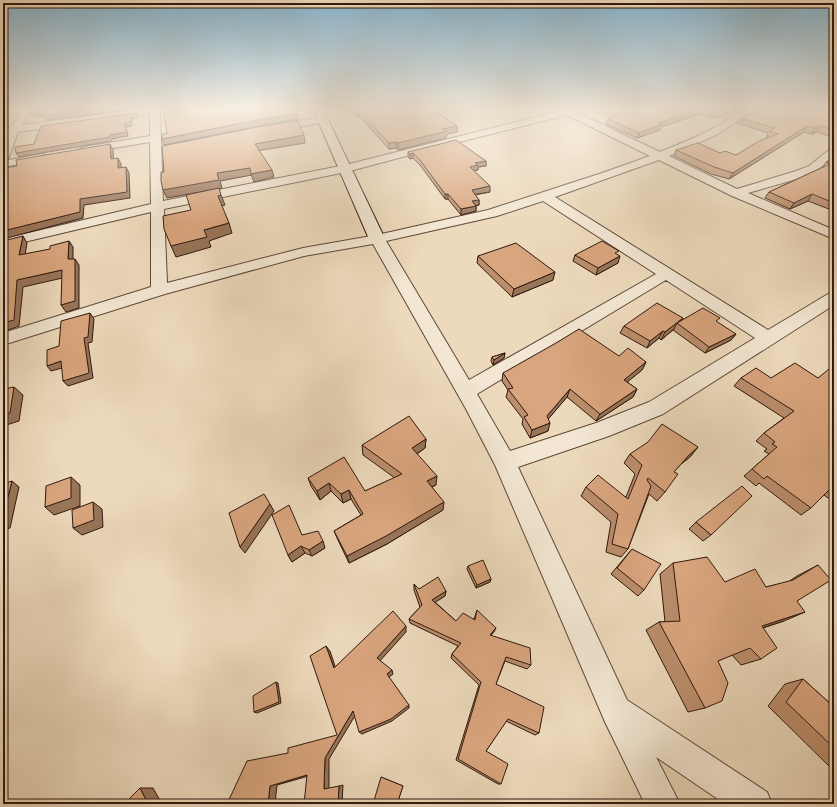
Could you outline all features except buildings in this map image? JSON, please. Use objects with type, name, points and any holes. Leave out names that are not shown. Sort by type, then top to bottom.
[{"type":"street","points":[[3,157],[7,147]]},
{"type":"street","points":[[72,152],[104,147]]},
{"type":"street","points":[[159,147],[160,150],[156,206],[159,290]]},
{"type":"street","points":[[336,147],[378,239],[466,391],[505,462],[616,710],[663,804]]},
{"type":"street","points":[[3,243],[156,206],[346,168],[427,147]]},
{"type":"street","points":[[640,147],[736,192],[834,235]]},
{"type":"street","points":[[3,339],[159,290],[303,252],[378,239],[492,213],[606,176],[681,147]]},
{"type":"street","points":[[736,192],[800,174],[813,168],[834,151]]},
{"type":"street","points":[[3,164],[56,155]]},
{"type":"street","points":[[544,196],[769,339]]},
{"type":"street","points":[[466,391],[666,274]]},
{"type":"street","points":[[505,462],[602,430],[656,408],[834,298]]},
{"type":"street","points":[[616,710],[755,804]]}]
